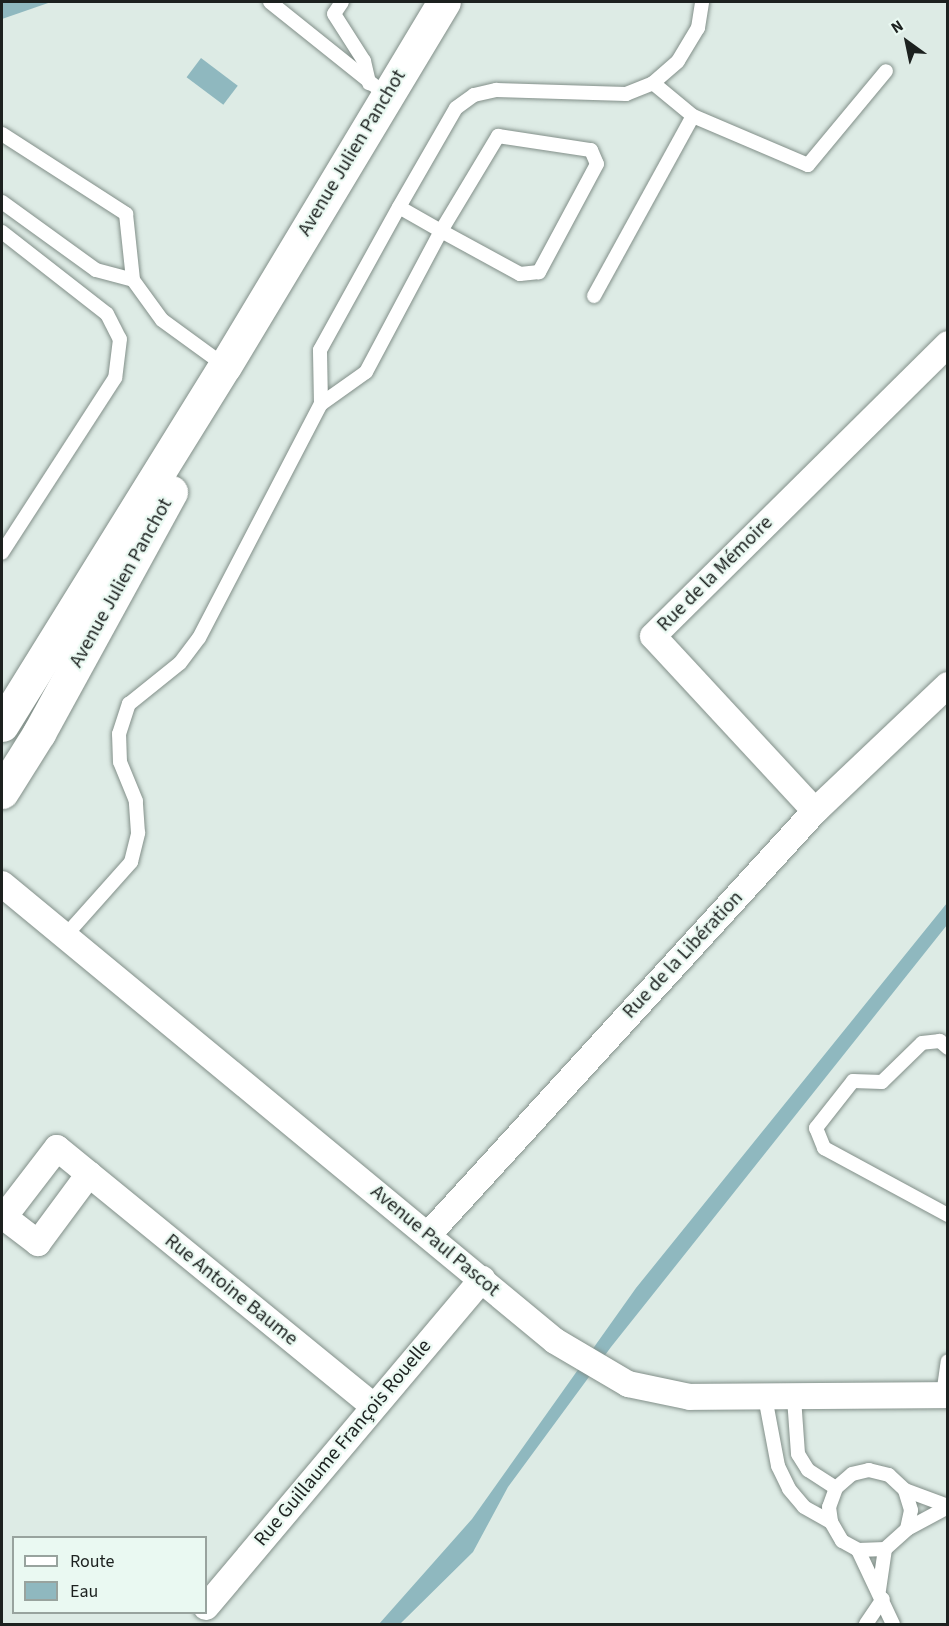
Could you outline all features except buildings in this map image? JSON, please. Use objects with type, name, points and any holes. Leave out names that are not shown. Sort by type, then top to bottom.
[{"type":"main road","name":"Avenue Julien Panchot","points":[[2,725],[225,366],[378,89],[444,2]]},
{"type":"main road","name":"Avenue Julien Panchot","points":[[2,792],[39,733],[172,490],[225,366]]},
{"type":"street","name":"Rue de la Mémoire","points":[[815,811],[653,636],[948,344]]},
{"type":"street","name":"Rue de la Libération","points":[[428,1235],[815,811],[948,685]]},
{"type":"street","name":"Avenue Paul Pascot","points":[[2,884],[555,1341],[628,1384],[690,1397],[794,1398],[945,1395]]},
{"type":"street","name":"Rue Antoine Baume","points":[[89,1174],[373,1406]]},
{"type":"street","name":"Rue Guillaume François Rouelle","points":[[207,1606],[482,1279]]},
{"type":"lane","points":[[270,2],[378,89]]},
{"type":"lane","points":[[342,2],[334,14],[364,61],[378,89]]},
{"type":"lane","points":[[321,404],[320,350],[456,108],[474,95],[496,90],[626,94],[653,83],[678,61],[698,28],[702,2]]},
{"type":"lane","points":[[653,83],[693,116],[808,165],[886,70]]},
{"type":"lane","points":[[594,296],[693,116]]},
{"type":"lane","points":[[2,134],[126,214],[133,280],[162,320],[225,366]]},
{"type":"lane","points":[[66,935],[131,861],[138,833],[136,801],[120,762],[119,734],[129,704],[180,663],[199,638],[321,404],[366,372],[441,231],[498,136],[591,150],[597,164],[539,272],[520,274],[441,231],[399,207]]},
{"type":"lane","points":[[2,202],[96,270],[133,280]]},
{"type":"lane","points":[[2,232],[108,314],[120,339],[115,378],[2,553]]},
{"type":"lane","points":[[948,1048],[940,1041],[922,1043],[882,1082],[853,1081],[816,1128],[824,1148],[948,1215]]},
{"type":"lane","points":[[945,1395],[948,1360]]},
{"type":"lane","points":[[765,1397],[778,1466],[789,1489],[804,1507],[831,1522]]},
{"type":"lane","points":[[794,1398],[798,1454],[808,1470],[836,1488]]},
{"type":"lane","points":[[893,1624],[881,1594],[858,1550],[842,1540],[831,1522],[829,1507],[836,1488],[852,1474],[869,1470],[889,1475],[905,1490],[948,1507]]},
{"type":"lane","points":[[905,1490],[911,1510],[907,1529]]},
{"type":"lane","points":[[858,1550],[885,1549],[907,1529],[948,1507]]},
{"type":"lane","points":[[866,1624],[881,1594],[885,1549]]},
{"type":"water","points":[[2,2],[51,2],[2,19]]},
{"type":"water","points":[[201,58],[238,86],[223,105],[187,77]]},
{"type":"water","points":[[947,903],[947,925],[611,1347],[508,1487],[473,1552],[400,1624],[379,1624],[472,1519],[636,1288]]}]
